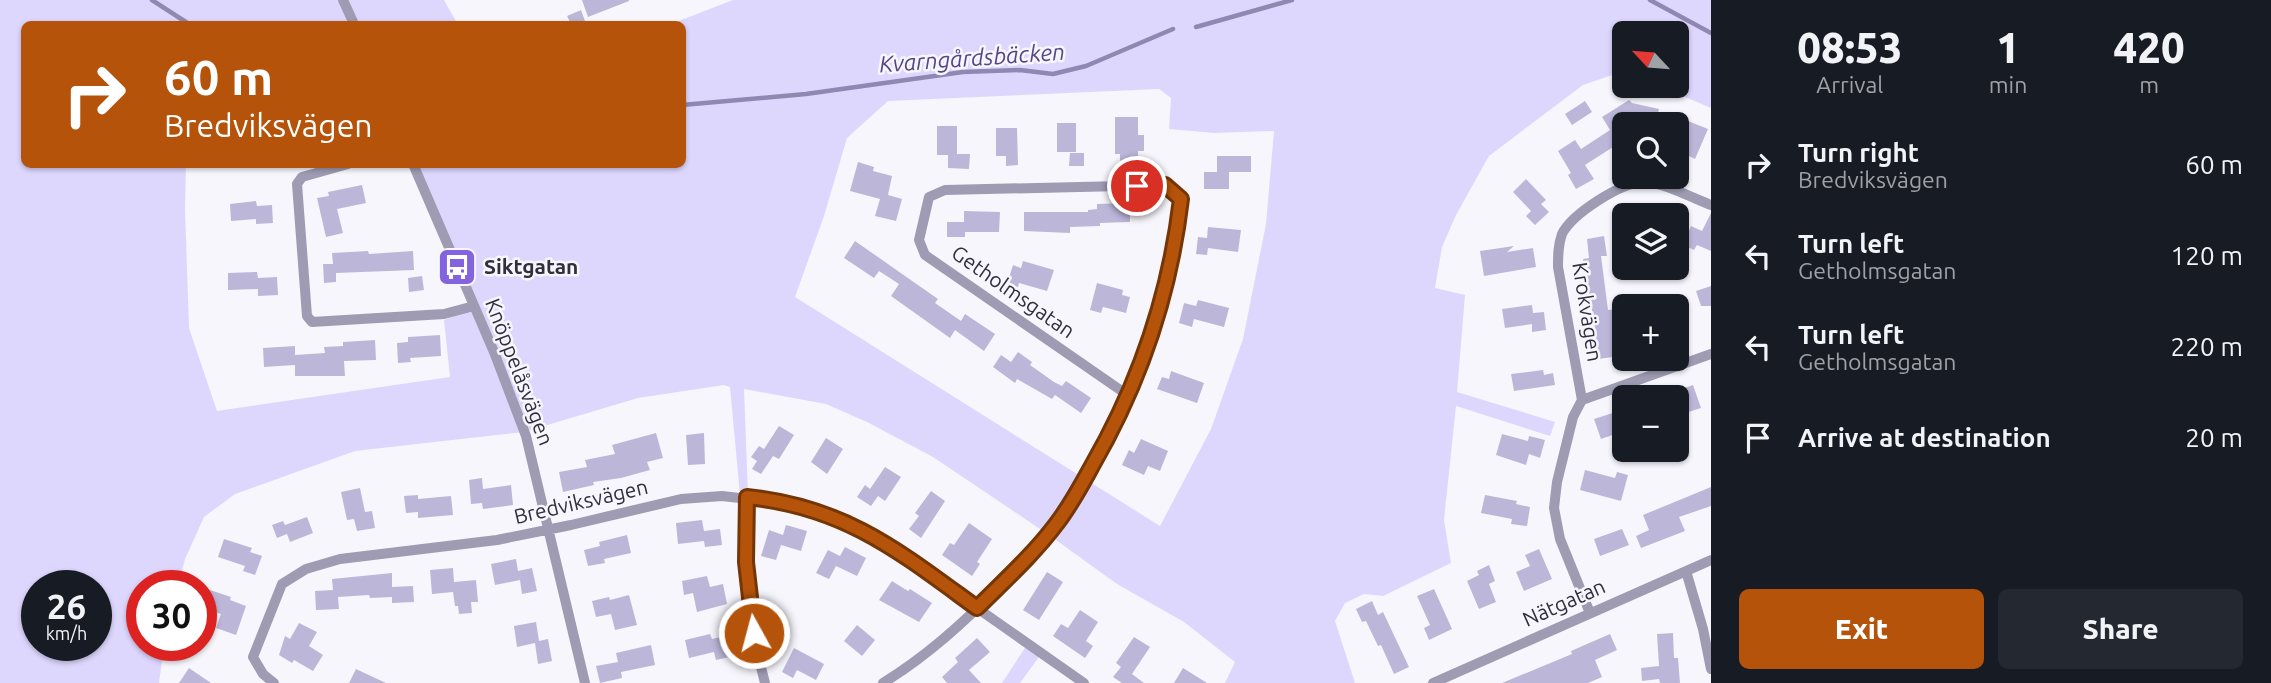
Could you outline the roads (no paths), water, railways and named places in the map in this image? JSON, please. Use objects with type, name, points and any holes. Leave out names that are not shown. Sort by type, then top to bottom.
[{"type":"street","points":[[343,0],[353,21]]},
{"type":"street","points":[[334,168],[302,177],[297,184],[307,316],[312,322],[444,314],[474,306]]},
{"type":"street","name":"Knöppelåsvägen","points":[[415,168],[526,436],[585,683]]},
{"type":"street","name":"Krokvägen","points":[[1582,400],[1558,267],[1563,234],[1573,219],[1583,211],[1632,183],[1656,184],[1711,205]]},
{"type":"street","name":"Getholmsgatan","points":[[977,608],[1042,541],[1065,512],[1084,483],[1129,396],[1161,306],[1175,251],[1181,199],[1165,185],[945,190],[929,197],[919,240],[925,255],[1129,396]]},
{"type":"street","points":[[1590,613],[1560,539],[1554,508],[1557,482],[1573,417],[1582,400],[1711,354]]},
{"type":"street","name":"Bredviksvägen","points":[[274,683],[263,674],[253,657],[282,584],[306,569],[340,559],[461,545],[549,530],[681,499],[722,496],[794,504],[861,529],[1084,683]]},
{"type":"street","points":[[747,497],[746,562],[749,595],[765,683]]},
{"type":"street","name":"Nätgatan","points":[[1433,683],[1711,561]]},
{"type":"street","points":[[1686,571],[1703,629],[1711,669]]},
{"type":"street","points":[[883,683],[938,644],[977,608]]},
{"type":"waterway","name":"Kvarngårdsbäcken","points":[[152,0],[184,21]]},
{"type":"waterway","points":[[1196,27],[1292,0]]},
{"type":"waterway","points":[[1650,0],[1711,33]]},
{"type":"waterway","name":"Kvarngårdsbäcken","points":[[686,105],[806,94],[963,72],[1020,70],[1053,74],[1086,66],[1173,29]]},
{"type":"place","name":"Siktgatan","points":[[457,267]]}]
